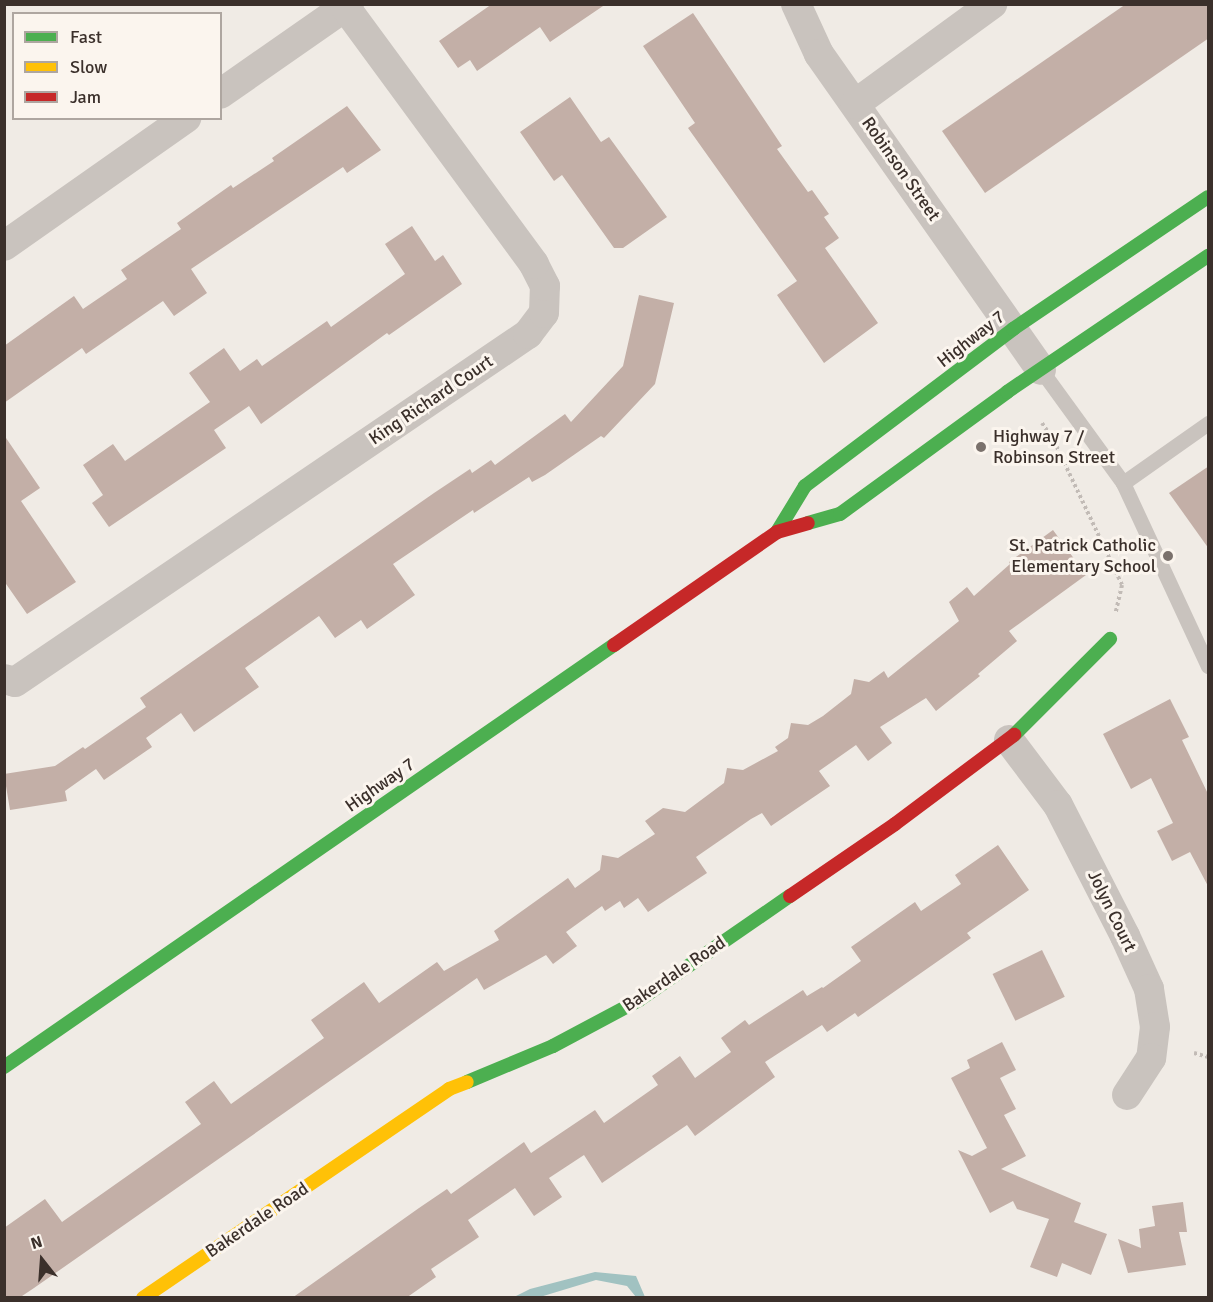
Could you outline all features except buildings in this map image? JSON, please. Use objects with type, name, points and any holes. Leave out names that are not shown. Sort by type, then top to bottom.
[{"type":"main road","name":"Highway 7","points":[[777,532],[805,486],[1013,329],[1209,197]]},
{"type":"main road","name":"Highway 7","points":[[4,1067],[777,532],[840,514],[1041,370],[1209,256]]},
{"type":"main road","name":"Bakerdale Road","points":[[143,1298],[449,1089],[553,1046],[639,1000],[895,824],[1009,740],[1110,639]]},
{"type":"street","name":"Robinson Street","points":[[796,4],[819,54],[1013,329]]},
{"type":"street","points":[[855,104],[992,4]]},
{"type":"street","points":[[222,93],[347,6]]},
{"type":"street","name":"King Richard Court","points":[[4,679],[15,682],[528,334],[544,313],[545,286],[534,264],[347,6]]},
{"type":"street","points":[[4,246],[183,120]]},
{"type":"street","points":[[1013,329],[1041,370]]},
{"type":"street","name":"Jolyn Court","points":[[1009,740],[1058,804],[1125,936],[1149,990],[1155,1027],[1151,1058],[1127,1095]]},
{"type":"lane","points":[[1041,370],[1123,483],[1209,666]]},
{"type":"lane","points":[[1123,483],[1209,423]]},
{"type":"path","points":[[1042,423],[1054,441],[1122,585],[1110,639]]},
{"type":"path","points":[[1194,1053],[1209,1057]]},
{"type":"water","points":[[595,1272],[636,1276],[645,1297],[636,1297],[627,1286],[596,1280],[540,1297],[514,1297],[530,1289]]},
{"type":"traffic: fast","points":[[777,532],[805,486],[1013,329],[1208,197]]},
{"type":"traffic: fast","points":[[808,523],[840,514],[1007,392],[1208,256]]},
{"type":"traffic: fast","points":[[1014,735],[1110,639]]},
{"type":"traffic: fast","points":[[4,1067],[614,645]]},
{"type":"traffic: fast","points":[[467,1082],[553,1046],[639,1000],[790,896]]},
{"type":"traffic: slow","points":[[143,1298],[449,1089],[467,1082]]},
{"type":"traffic: jam","points":[[614,645],[777,532],[808,523]]},
{"type":"traffic: jam","points":[[790,896],[895,824],[1014,735]]},
{"type":"place","name":"Highway 7 / Robinson Street","points":[[981,447]]},
{"type":"place","name":"St. Patrick Catholic Elementary School","points":[[1168,556]]}]
